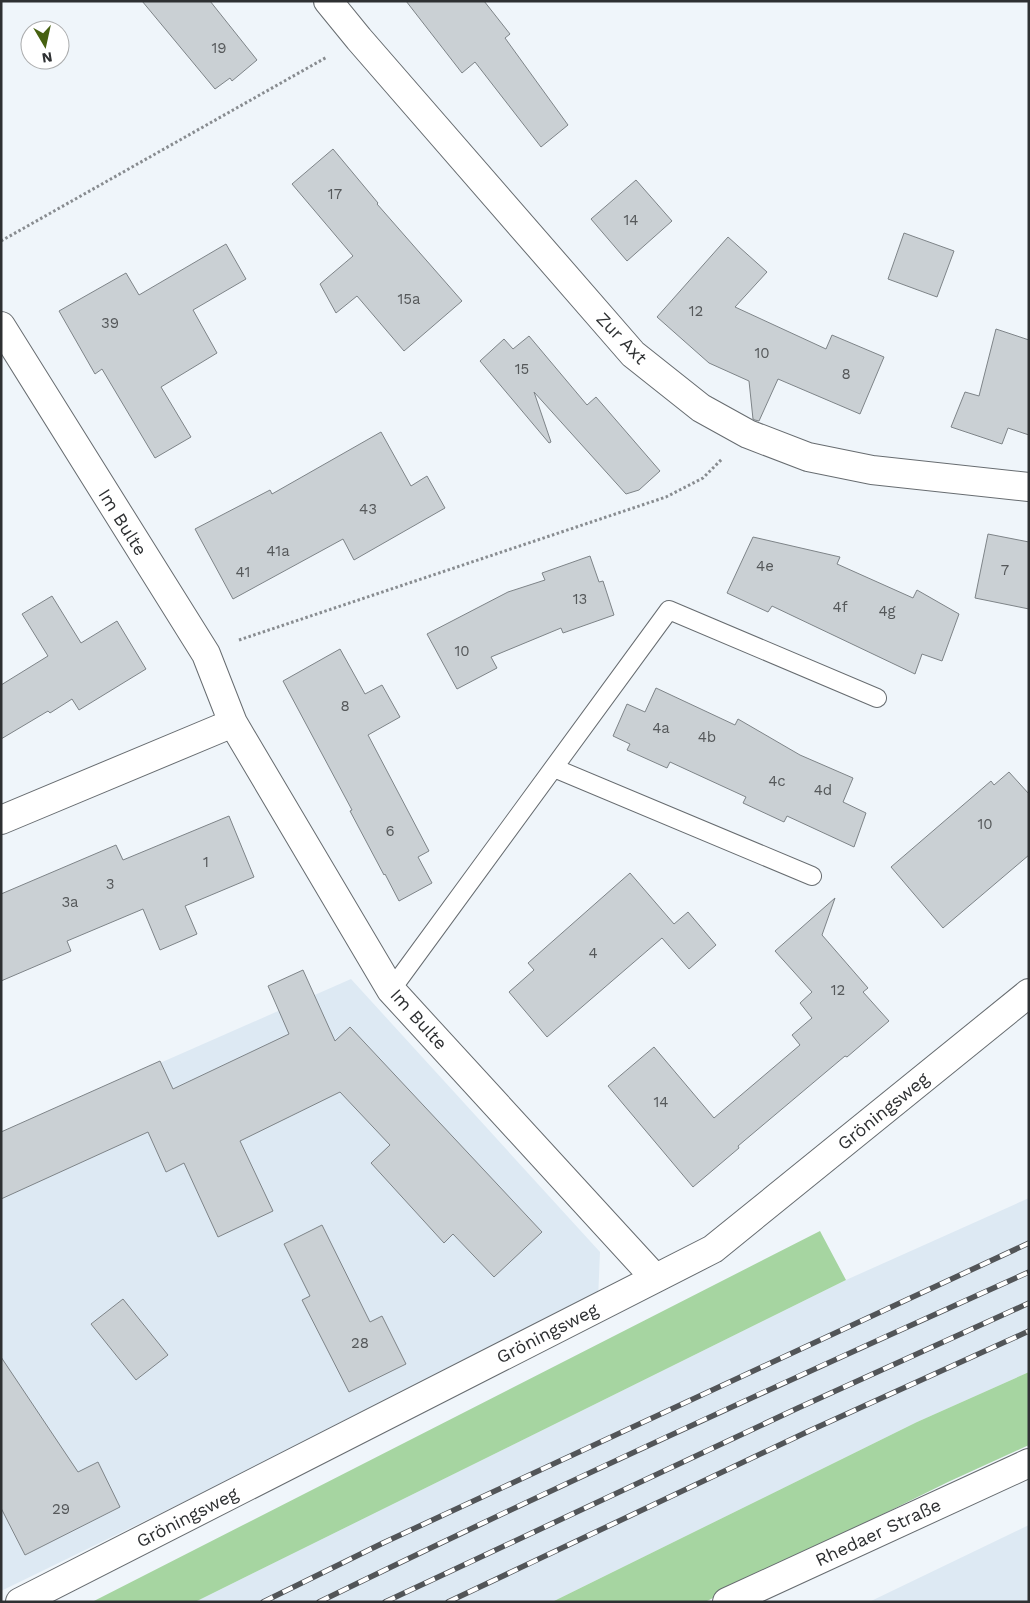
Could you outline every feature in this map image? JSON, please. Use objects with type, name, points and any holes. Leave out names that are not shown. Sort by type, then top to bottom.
[{"type":"street","name":"Zur Axt","points":[[328,1],[633,354],[700,408],[748,434],[808,457],[872,470],[1029,487]]},
{"type":"street","name":"Im Bulte","points":[[1,326],[206,654],[233,724],[391,990],[655,1278]]},
{"type":"street","points":[[1,820],[233,724]]},
{"type":"street","name":"Gröningsweg","points":[[20,1602],[713,1249],[1029,993]]},
{"type":"street","name":"Rhedaer Straße","points":[[728,1602],[1029,1463]]},
{"type":"lane","points":[[391,990],[669,610],[877,698]]},
{"type":"lane","points":[[554,768],[812,876]]},
{"type":"path","points":[[1,241],[359,39]]},
{"type":"path","points":[[206,654],[249,636],[666,497],[703,478],[748,434]]},
{"type":"shaded area","points":[[351,979],[600,1252],[598,1300],[1,1591],[1,1133]]},
{"type":"shaded area","points":[[1029,1198],[1029,1372],[917,1422],[552,1602],[195,1602],[846,1280]]},
{"type":"shaded area","points":[[1029,1525],[1029,1602],[869,1602]]},
{"type":"green space","points":[[820,1231],[846,1280],[195,1602],[92,1602]]},
{"type":"green space","points":[[1029,1372],[1029,1445],[948,1482],[705,1602],[552,1602],[917,1422]]},
{"type":"building","points":[[142,1],[210,1],[257,60],[232,81],[230,78],[215,89]]},
{"type":"building","points":[[406,1],[484,1],[510,34],[505,38],[568,125],[541,147],[475,62],[462,73]]},
{"type":"building","points":[[333,149],[377,204],[462,301],[404,351],[357,296],[336,313],[320,284],[353,256],[292,184]]},
{"type":"building","points":[[636,180],[672,221],[627,261],[591,219]]},
{"type":"building","points":[[904,233],[954,251],[937,297],[888,279]]},
{"type":"building","points":[[728,237],[767,272],[735,307],[826,349],[832,335],[884,357],[860,414],[778,379],[759,421],[755,420],[753,419],[749,381],[709,363],[657,317]]},
{"type":"building","points":[[226,244],[246,279],[193,310],[217,353],[161,387],[191,437],[155,458],[102,369],[95,374],[59,311],[126,273],[139,295]]},
{"type":"building","points":[[996,329],[1029,340],[1029,435],[1008,428],[1002,444],[951,427],[965,392],[979,396]]},
{"type":"building","points":[[529,336],[587,405],[596,397],[660,471],[639,490],[626,494],[534,392],[551,442],[549,443],[480,361],[504,339],[513,349]]},
{"type":"building","points":[[381,432],[411,486],[427,476],[445,508],[354,560],[343,539],[233,599],[195,529],[270,490],[272,494]]},
{"type":"building","points":[[988,534],[1029,542],[1029,609],[975,598]]},
{"type":"building","points":[[753,537],[840,557],[837,564],[913,598],[917,590],[959,614],[942,661],[922,654],[915,674],[772,606],[768,612],[727,593]]},
{"type":"building","points":[[590,556],[599,582],[603,581],[614,615],[563,633],[561,628],[491,657],[497,668],[457,689],[427,634],[508,592],[545,580],[542,573]]},
{"type":"building","points":[[52,596],[81,643],[117,621],[146,669],[79,710],[72,699],[1,739],[1,685],[48,656],[22,614]]},
{"type":"building","points":[[340,649],[365,694],[382,685],[400,717],[368,735],[429,851],[418,857],[432,883],[399,901],[283,681]]},
{"type":"building","points":[[656,688],[735,725],[738,719],[800,755],[853,778],[843,802],[866,813],[854,847],[787,816],[784,822],[743,803],[746,797],[670,762],[667,768],[627,750],[630,744],[613,736],[627,704],[645,712]]},
{"type":"building","points":[[1009,772],[1029,794],[1029,855],[943,928],[891,867],[991,781],[994,785]]},
{"type":"building","points":[[229,816],[254,877],[185,906],[197,934],[160,950],[143,909],[67,941],[71,951],[1,981],[1,894],[116,845],[123,860]]},
{"type":"building","points":[[630,873],[674,924],[688,912],[716,945],[689,969],[662,938],[547,1037],[509,992],[534,970],[528,963]]},
{"type":"building","points":[[835,898],[822,935],[868,988],[863,992],[889,1021],[738,1146],[739,1148],[693,1187],[608,1086],[654,1047],[714,1118],[800,1045],[792,1035],[812,1018],[800,1003],[812,992],[775,951]]},
{"type":"building","points":[[303,970],[335,1041],[350,1027],[542,1232],[494,1277],[453,1234],[444,1243],[371,1163],[390,1145],[340,1092],[240,1141],[273,1211],[218,1237],[184,1163],[166,1172],[148,1132],[1,1199],[1,1132],[160,1061],[173,1089],[289,1034],[268,986]]},
{"type":"building","points":[[322,1225],[370,1322],[382,1316],[406,1364],[349,1392],[302,1300],[310,1296],[284,1244]]},
{"type":"building","points":[[123,1299],[168,1355],[136,1380],[91,1324]]},
{"type":"building","points":[[1,1357],[78,1472],[98,1462],[120,1507],[25,1555],[1,1508]]},
{"type":"railway","points":[[263,1602],[383,1543],[1029,1243]]},
{"type":"railway","points":[[319,1602],[673,1434],[1029,1272]]},
{"type":"railway","points":[[385,1602],[798,1408],[1029,1303]]},
{"type":"railway","points":[[448,1602],[809,1431],[1029,1331]]}]
